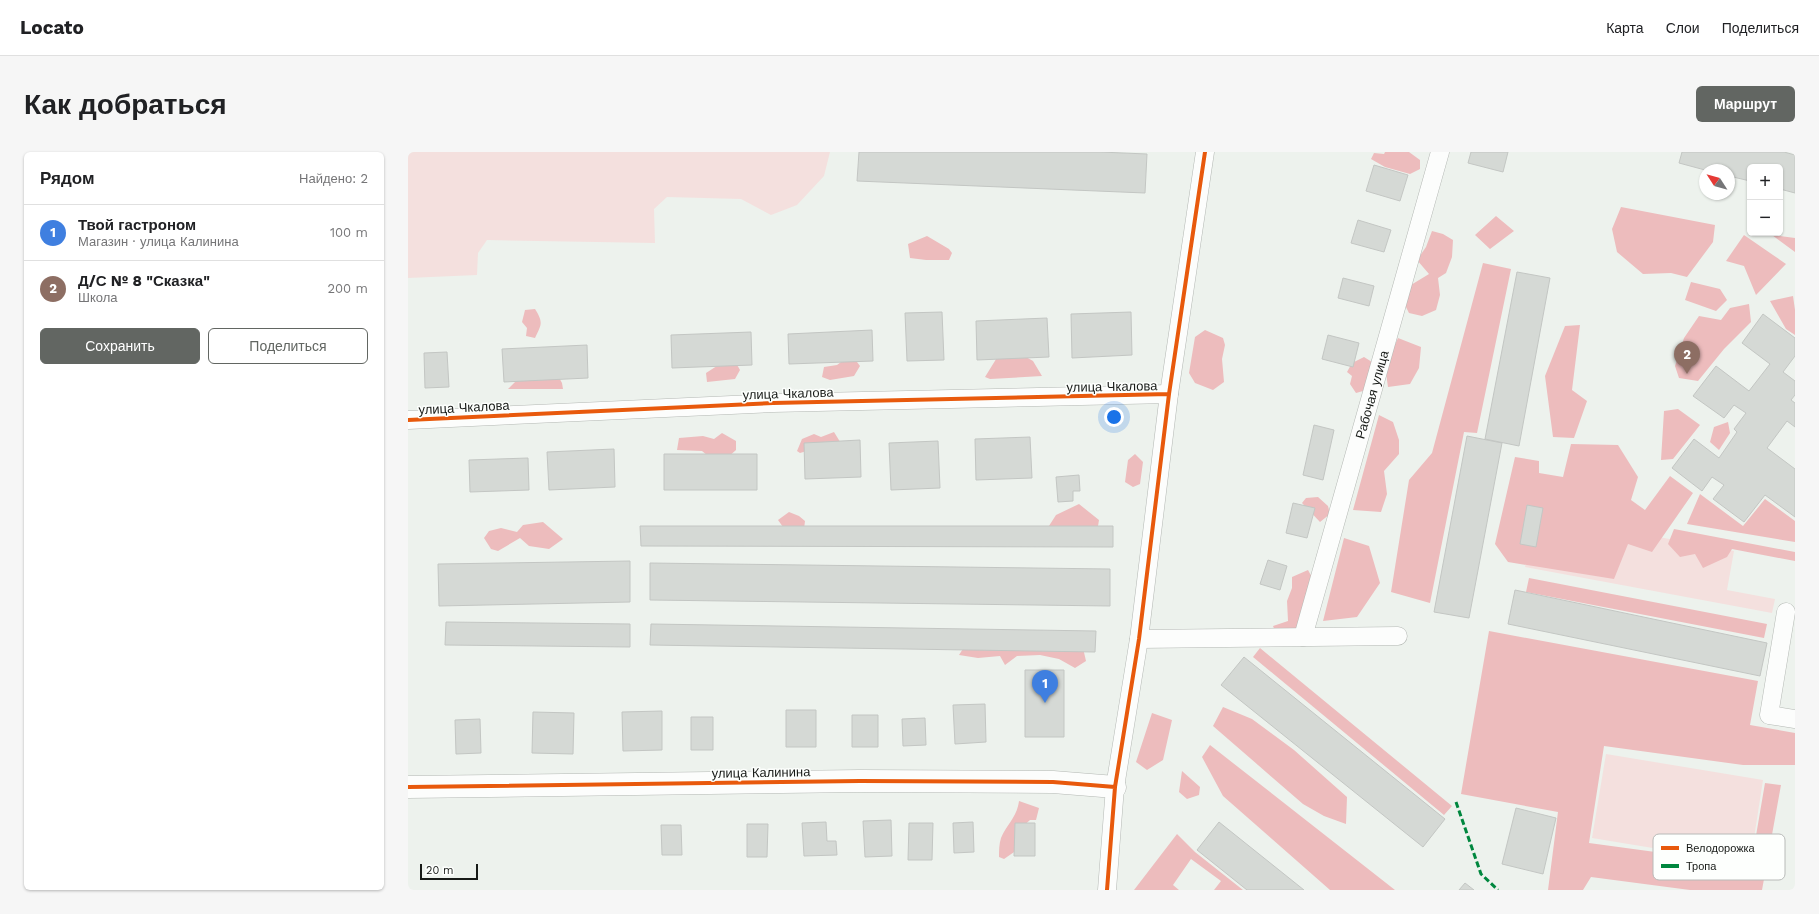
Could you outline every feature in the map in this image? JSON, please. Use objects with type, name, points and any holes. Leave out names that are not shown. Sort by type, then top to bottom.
[{"type":"street","points":[[1107,890],[1115,787],[1139,639],[1169,394],[1205,152]]},
{"type":"street","name":"Рабочая улица","points":[[1303,637],[1440,152]]},
{"type":"street","name":"улица Чкалова","points":[[408,420],[773,403],[1169,394]]},
{"type":"street","points":[[1786,612],[1769,715],[1795,719]]},
{"type":"street","points":[[1139,639],[1398,636]]},
{"type":"street","name":"улица Калинина","points":[[408,787],[860,781],[1053,782],[1115,787]]},
{"type":"shaded area","points":[[408,152],[830,152],[824,176],[797,205],[771,215],[741,199],[667,197],[654,209],[655,243],[487,240],[478,253],[477,275],[408,278]]},
{"type":"shaded area","points":[[1385,152],[1409,152],[1420,160],[1420,169],[1410,174],[1385,167],[1371,159],[1374,153],[1384,154]]},
{"type":"shaded area","points":[[1621,207],[1715,225],[1713,242],[1687,277],[1671,273],[1643,274],[1617,252],[1612,229]]},
{"type":"shaded area","points":[[1496,216],[1514,231],[1490,249],[1475,235]]},
{"type":"shaded area","points":[[1432,231],[1443,234],[1453,240],[1452,257],[1446,273],[1438,278],[1440,295],[1436,310],[1422,316],[1409,313],[1404,303],[1406,288],[1429,274],[1417,260],[1426,247]]},
{"type":"shaded area","points":[[1744,235],[1786,264],[1756,295],[1744,266],[1726,261]]},
{"type":"shaded area","points":[[927,236],[949,249],[952,253],[949,260],[910,258],[908,244]]},
{"type":"shaded area","points":[[1773,236],[1795,238],[1795,252]]},
{"type":"shaded area","points":[[1483,263],[1511,269],[1477,433],[1464,432],[1430,603],[1391,592],[1409,480],[1432,453]]},
{"type":"shaded area","points":[[1691,282],[1720,289],[1727,300],[1716,311],[1685,300]]},
{"type":"shaded area","points":[[1793,296],[1795,310],[1795,335],[1786,329],[1770,301]]},
{"type":"shaded area","points":[[1749,304],[1751,322],[1724,349],[1698,381],[1679,378],[1675,366],[1684,338],[1699,316],[1721,320],[1730,308]]},
{"type":"shaded area","points":[[535,309],[540,318],[541,324],[535,338],[526,336],[527,328],[522,322],[525,310]]},
{"type":"shaded area","points":[[1580,325],[1572,390],[1587,401],[1574,438],[1553,437],[1545,376],[1565,326]]},
{"type":"shaded area","points":[[1205,330],[1223,338],[1225,345],[1222,359],[1224,382],[1213,390],[1195,383],[1189,373],[1195,337]]},
{"type":"shaded area","points":[[1398,338],[1421,347],[1419,368],[1410,384],[1388,387],[1385,366]]},
{"type":"shaded area","points":[[1019,353],[1033,361],[1042,376],[990,379],[985,377],[998,356]]},
{"type":"shaded area","points":[[849,356],[854,358],[860,366],[854,376],[830,380],[822,377],[824,367],[837,365]]},
{"type":"shaded area","points":[[1364,357],[1372,362],[1370,389],[1356,393],[1350,384],[1352,376],[1347,372],[1352,363]]},
{"type":"shaded area","points":[[736,363],[740,370],[735,379],[707,382],[706,373],[720,364]]},
{"type":"shaded area","points":[[557,374],[562,383],[563,389],[508,389],[520,377]]},
{"type":"shaded area","points":[[1678,409],[1700,425],[1673,459],[1661,460],[1664,411]]},
{"type":"shaded area","points":[[1379,415],[1393,422],[1399,440],[1399,454],[1384,471],[1387,494],[1381,512],[1353,510]]},
{"type":"shaded area","points":[[1728,422],[1730,433],[1719,450],[1710,442],[1714,427]]},
{"type":"shaded area","points":[[834,432],[842,445],[800,453],[797,451],[802,439],[814,434],[821,437]]},
{"type":"shaded area","points":[[722,433],[736,441],[736,450],[727,458],[713,460],[702,451],[677,450],[679,438],[703,436],[714,439]]},
{"type":"shaded area","points":[[1571,444],[1618,445],[1638,477],[1631,500],[1645,510],[1670,476],[1693,493],[1652,552],[1628,544],[1614,579],[1508,562],[1495,544],[1515,457],[1539,461],[1539,473],[1563,477]]},
{"type":"shaded area","points":[[1135,454],[1143,462],[1140,484],[1133,487],[1125,482],[1128,460]]},
{"type":"shaded area","points":[[1700,494],[1743,526],[1765,499],[1795,521],[1795,542],[1687,524]]},
{"type":"shaded area","points":[[1318,497],[1328,506],[1330,514],[1320,522],[1302,503],[1306,498]]},
{"type":"shaded area","points":[[1079,504],[1099,520],[1097,532],[1047,529],[1056,515]]},
{"type":"shaded area","points":[[789,512],[799,516],[805,521],[804,529],[783,527],[778,520]]},
{"type":"shaded area","points":[[1535,514],[1734,551],[1727,590],[1775,599],[1772,613],[1525,567]]},
{"type":"shaded area","points":[[543,522],[563,539],[549,549],[529,546],[520,538],[498,551],[491,549],[484,538],[489,531],[501,528],[517,532],[523,525]]},
{"type":"shaded area","points":[[1674,529],[1795,552],[1795,561],[1732,549],[1727,557],[1703,568],[1695,554],[1680,557],[1668,544]]},
{"type":"shaded area","points":[[1344,538],[1369,546],[1380,583],[1357,617],[1323,621]]},
{"type":"shaded area","points":[[1308,570],[1314,581],[1297,635],[1275,631],[1273,626],[1288,621],[1287,601],[1292,588],[1292,577]]},
{"type":"shaded area","points":[[1529,578],[1767,624],[1764,638],[1526,592]]},
{"type":"shaded area","points":[[1489,631],[1758,681],[1750,725],[1795,733],[1795,765],[1743,765],[1604,746],[1589,843],[1653,852],[1653,880],[1764,880],[1762,890],[1690,890],[1591,877],[1583,890],[1548,890],[1558,812],[1461,794]]},
{"type":"shaded area","points":[[968,641],[1083,648],[1086,661],[1075,668],[1059,659],[1040,655],[1017,656],[1005,665],[1000,656],[978,658],[959,655]]},
{"type":"shaded area","points":[[1260,648],[1452,806],[1444,815],[1253,657]]},
{"type":"shaded area","points":[[1223,707],[1252,719],[1294,750],[1347,797],[1346,824],[1324,816],[1303,804],[1213,726]]},
{"type":"shaded area","points":[[1152,713],[1172,720],[1163,760],[1147,770],[1136,762]]},
{"type":"shaded area","points":[[1210,745],[1395,890],[1330,890],[1223,796],[1202,757]]},
{"type":"shaded area","points":[[1606,754],[1763,780],[1755,834],[1653,834],[1653,848],[1592,838]]},
{"type":"shaded area","points":[[1182,771],[1200,787],[1199,795],[1187,799],[1179,792]]},
{"type":"shaded area","points":[[1765,783],[1781,785],[1772,834],[1756,834]]},
{"type":"shaded area","points":[[1019,801],[1039,808],[1036,820],[1030,820],[1020,829],[1017,850],[1004,859],[999,857],[1000,840],[1016,812]]},
{"type":"shaded area","points":[[1177,834],[1195,852],[1243,890],[1214,890],[1221,881],[1191,859],[1173,885],[1179,890],[1134,890]]},
{"type":"building","points":[[859,152],[1100,152],[1147,154],[1145,193],[857,181]]},
{"type":"building","points":[[1471,152],[1508,152],[1503,172],[1468,163]]},
{"type":"building","points":[[1682,152],[1784,152],[1795,155],[1795,193],[1783,190],[1783,164],[1747,164],[1747,180],[1735,177],[1735,164],[1699,164],[1699,168],[1679,163]]},
{"type":"building","points":[[1374,165],[1408,175],[1400,201],[1366,191]]},
{"type":"building","points":[[1358,220],[1391,230],[1384,252],[1351,243]]},
{"type":"building","points":[[1517,272],[1550,278],[1519,446],[1485,439]]},
{"type":"building","points":[[1343,278],[1374,286],[1369,306],[1338,298]]},
{"type":"building","points":[[942,312],[944,360],[907,361],[905,313]]},
{"type":"building","points":[[1131,312],[1132,355],[1072,358],[1071,314]]},
{"type":"building","points":[[1763,314],[1795,338],[1795,356],[1783,372],[1795,381],[1795,395],[1791,400],[1795,403],[1795,427],[1787,421],[1767,448],[1795,469],[1795,517],[1765,495],[1744,522],[1713,499],[1724,485],[1712,477],[1702,491],[1672,468],[1694,439],[1719,458],[1737,432],[1734,429],[1746,413],[1734,405],[1724,418],[1693,396],[1716,366],[1749,391],[1770,364],[1742,343]]},
{"type":"building","points":[[1047,318],[1049,357],[977,360],[976,321]]},
{"type":"building","points":[[872,330],[873,361],[789,364],[788,334]]},
{"type":"building","points":[[751,332],[752,365],[672,368],[671,335]]},
{"type":"building","points":[[1328,335],[1359,343],[1353,367],[1322,359]]},
{"type":"building","points":[[587,345],[588,378],[504,382],[502,349]]},
{"type":"building","points":[[447,352],[449,387],[425,388],[424,353]]},
{"type":"building","points":[[1314,425],[1334,430],[1323,480],[1303,475]]},
{"type":"building","points":[[1467,436],[1502,443],[1469,618],[1434,612]]},
{"type":"building","points":[[1030,437],[1032,478],[976,480],[975,439]]},
{"type":"building","points":[[860,440],[861,477],[805,479],[804,443]]},
{"type":"building","points":[[938,441],[940,488],[891,490],[889,443]]},
{"type":"building","points":[[614,449],[615,487],[549,490],[547,452]]},
{"type":"building","points":[[664,454],[757,454],[757,490],[664,490]]},
{"type":"building","points":[[528,458],[529,490],[470,492],[469,460]]},
{"type":"building","points":[[1079,475],[1080,491],[1073,491],[1073,501],[1058,502],[1056,477]]},
{"type":"building","points":[[1293,503],[1315,508],[1307,538],[1286,533]]},
{"type":"building","points":[[1527,505],[1543,508],[1536,547],[1520,544]]},
{"type":"building","points":[[640,526],[1113,526],[1113,547],[641,546]]},
{"type":"building","points":[[1268,560],[1287,566],[1280,590],[1260,584]]},
{"type":"building","points":[[630,561],[630,602],[439,606],[438,564]]},
{"type":"building","points":[[650,563],[1110,569],[1110,606],[650,600]]},
{"type":"building","points":[[1515,590],[1767,643],[1760,676],[1508,624]]},
{"type":"building","points":[[446,622],[630,624],[630,647],[445,645]]},
{"type":"building","points":[[651,624],[1096,631],[1095,652],[650,645]]},
{"type":"building","points":[[1244,657],[1445,819],[1423,847],[1221,685]]},
{"type":"building","points":[[1025,670],[1064,670],[1064,737],[1025,737]]},
{"type":"building","points":[[985,704],[986,742],[955,744],[953,705]]},
{"type":"building","points":[[786,710],[816,710],[816,747],[786,747]]},
{"type":"building","points":[[662,711],[662,750],[623,751],[622,712]]},
{"type":"building","points":[[533,712],[574,713],[573,754],[532,753]]},
{"type":"building","points":[[852,715],[878,715],[878,747],[852,747]]},
{"type":"building","points":[[691,717],[713,717],[713,750],[691,750]]},
{"type":"building","points":[[925,718],[926,745],[903,746],[902,719]]},
{"type":"building","points":[[480,719],[481,753],[456,754],[455,720]]},
{"type":"building","points":[[1516,808],[1556,818],[1543,874],[1502,864]]},
{"type":"building","points":[[891,820],[892,856],[865,857],[863,821]]},
{"type":"building","points":[[826,822],[827,841],[836,841],[837,855],[804,856],[802,823]]},
{"type":"building","points":[[973,822],[974,852],[954,853],[953,823]]},
{"type":"building","points":[[1219,822],[1304,890],[1247,890],[1197,850]]},
{"type":"building","points":[[909,823],[933,823],[932,860],[908,860]]},
{"type":"building","points":[[1015,823],[1035,823],[1035,856],[1014,856]]},
{"type":"building","points":[[747,824],[768,824],[767,857],[747,857]]},
{"type":"building","points":[[661,825],[681,825],[682,855],[662,855]]},
{"type":"building","points":[[1465,883],[1474,890],[1459,890]]},
{"type":"marked path","points":[[1456,802],[1481,874],[1498,890]]},
{"type":"cycle path","points":[[1107,890],[1115,787],[1139,639],[1169,394],[1205,152]]},
{"type":"cycle path","points":[[408,420],[773,403],[1169,394]]},
{"type":"cycle path","points":[[408,787],[860,781],[1053,782],[1115,787]]},
{"type":"place","name":"Д/С № 8 \"Сказка\"","points":[[1687,374]]},
{"type":"place","name":"Твой гастроном","points":[[1045,703]]}]
